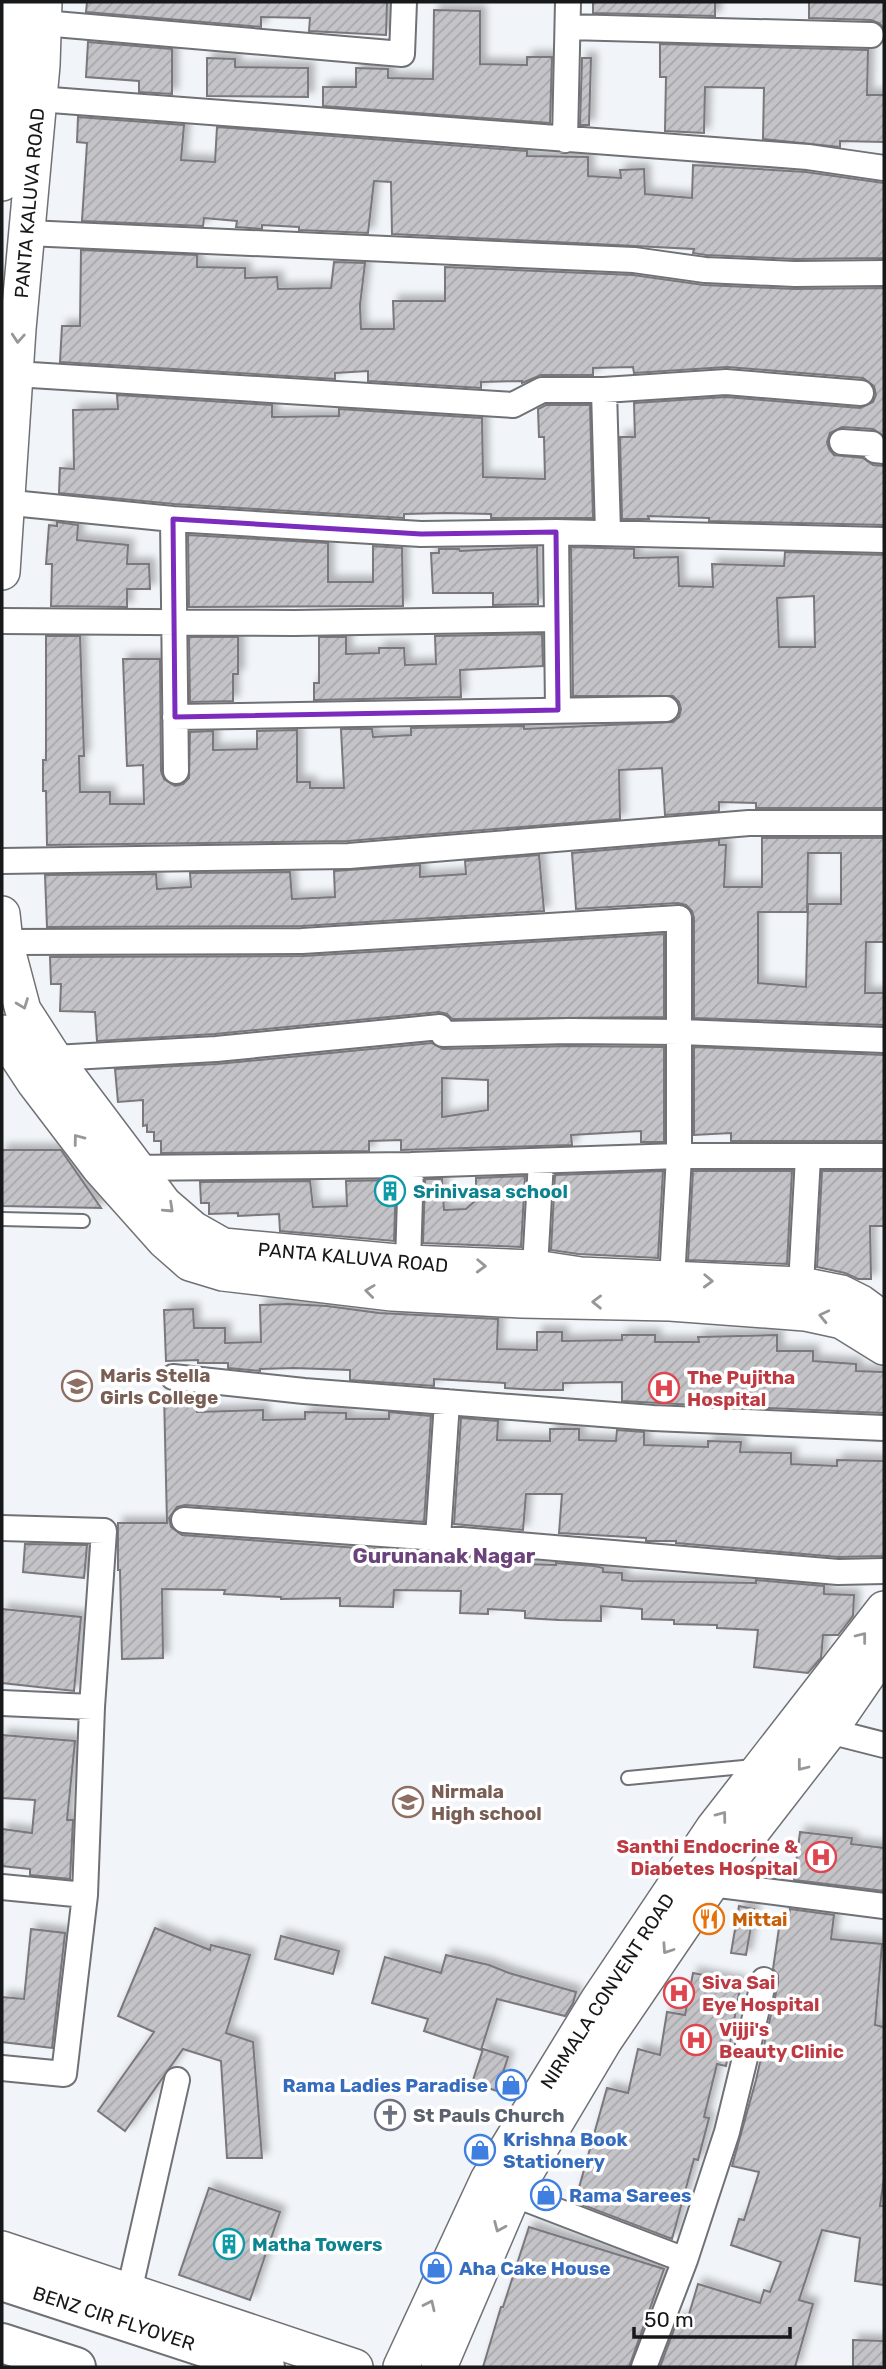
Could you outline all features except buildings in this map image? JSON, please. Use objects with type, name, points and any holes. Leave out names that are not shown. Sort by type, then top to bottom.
[{"type":"main road","name":"BENZ CIR FLYOVER","points":[[2,2281],[265,2367]]},
{"type":"main road","points":[[2,2302],[206,2367]]},
{"type":"main road","points":[[2,2343],[76,2367]]},
{"type":"street","name":"PANTA KALUVA ROAD","points":[[2,183],[10,107],[15,2]]},
{"type":"street","points":[[43,12],[402,54],[404,2]]},
{"type":"street","points":[[565,140],[568,2]]},
{"type":"street","name":"PANTA KALUVA ROAD","points":[[2,572],[43,12]]},
{"type":"street","points":[[568,27],[871,36]]},
{"type":"street","points":[[38,99],[808,158],[884,168]]},
{"type":"street","points":[[27,233],[634,260],[705,270],[782,274],[884,272]]},
{"type":"street","points":[[15,374],[513,405],[542,390],[604,390],[726,382],[861,393]]},
{"type":"street","points":[[604,390],[608,533]]},
{"type":"street","points":[[842,442],[872,444],[875,450],[884,450]]},
{"type":"street","points":[[5,503],[173,519],[421,534],[556,532],[884,540]]},
{"type":"street","points":[[173,519],[176,771]]},
{"type":"street","points":[[556,532],[558,710]]},
{"type":"street","points":[[2,621],[557,619]]},
{"type":"street","points":[[175,717],[666,709]]},
{"type":"street","points":[[2,861],[349,856],[749,823],[884,823]]},
{"type":"street","points":[[3,928],[302,941],[679,918],[679,1156],[672,1280]]},
{"type":"street","name":"PANTA KALUVA ROAD","points":[[3,928],[23,1010],[165,1241],[190,1263],[223,1273],[392,1293],[521,1300],[670,1303],[805,1313],[842,1321],[884,1347]]},
{"type":"street","points":[[54,1058],[216,1049],[440,1027],[443,1034],[681,1032],[884,1040]]},
{"type":"street","name":"PANTA KALUVA ROAD","points":[[2,1033],[35,1083],[119,1169],[193,1229],[223,1246],[408,1264],[534,1268],[581,1275],[801,1285],[841,1293],[861,1303],[884,1320]]},
{"type":"street","points":[[119,1169],[411,1165],[679,1156],[884,1156]]},
{"type":"street","points":[[801,1285],[808,1157]]},
{"type":"street","points":[[534,1268],[541,1161]]},
{"type":"street","points":[[408,1264],[411,1165]]},
{"type":"street","points":[[173,1377],[653,1418],[884,1428]]},
{"type":"street","points":[[438,1538],[447,1402]]},
{"type":"street","points":[[184,1520],[438,1538],[838,1572],[884,1571]]},
{"type":"street","points":[[2,1528],[104,1531],[92,1707],[85,1895],[64,2074],[2,2068]]},
{"type":"street","name":"NIRMALA CONVENT ROAD","points":[[401,2367],[488,2180],[599,1999],[713,1829],[884,1609]]},
{"type":"street","name":"NIRMALA CONVENT ROAD","points":[[439,2367],[513,2194],[604,2041],[711,1884],[829,1731],[884,1651]]},
{"type":"street","points":[[2,1703],[92,1707]]},
{"type":"street","points":[[829,1731],[884,1745]]},
{"type":"street","points":[[711,1884],[884,1906]]},
{"type":"street","points":[[2,1887],[85,1895]]},
{"type":"street","points":[[644,2367],[685,2260],[727,2132],[764,1980]]},
{"type":"street","points":[[129,2292],[177,2080]]},
{"type":"street","points":[[513,2194],[685,2260]]},
{"type":"street","points":[[2,2249],[355,2367]]},
{"type":"lane","points":[[2,1219],[83,1221]]},
{"type":"lane","points":[[628,1778],[762,1766]]},
{"type":"highlighted area","points":[[173,519],[421,534],[556,532],[558,710],[175,717]]},
{"type":"place","name":"Srinivasa school","points":[[390,1191]]},
{"type":"place","name":"Maris Stella Girls College","points":[[77,1386]]},
{"type":"place","name":"The Pujitha Hospital","points":[[664,1388]]},
{"type":"place","name":"Nirmala High school","points":[[408,1802]]},
{"type":"place","name":"Santhi Endocrine & Diabetes Hospital","points":[[821,1857]]},
{"type":"place","name":"Mittai","points":[[709,1919]]},
{"type":"place","name":"Siva Sai Eye Hospital","points":[[679,1993]]},
{"type":"place","name":"Vijji's Beauty Clinic","points":[[696,2040]]},
{"type":"place","name":"Rama Ladies Paradise","points":[[511,2085]]},
{"type":"place","name":"St Pauls Church","points":[[390,2115]]},
{"type":"place","name":"Krishna Book Stationery","points":[[480,2150]]},
{"type":"place","name":"Rama Sarees","points":[[546,2195]]},
{"type":"place","name":"Matha Towers","points":[[229,2244]]},
{"type":"place","name":"Aha Cake House","points":[[436,2268]]},
{"type":"district","name":"Gurunanak Nagar","points":[[444,1556]]}]
